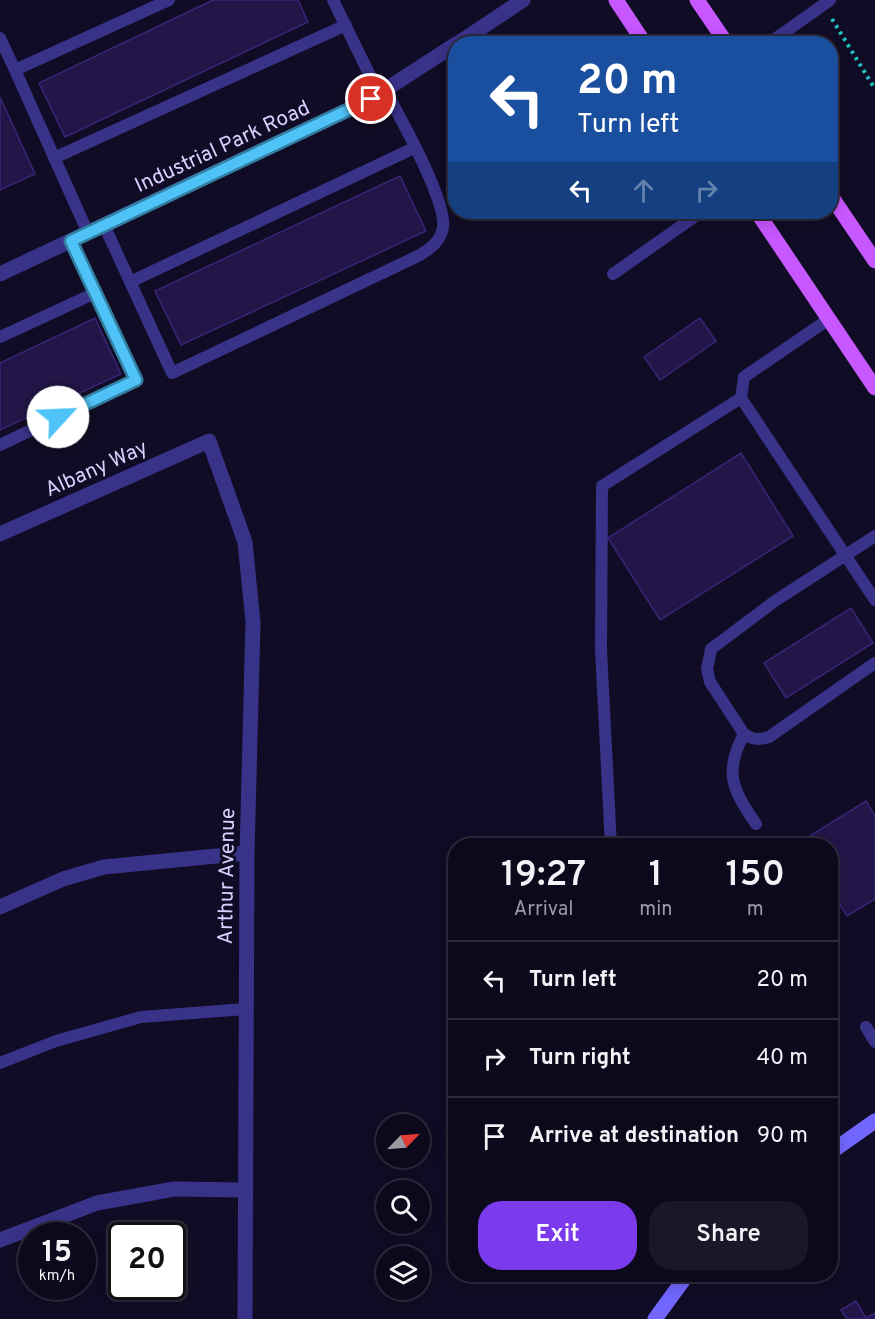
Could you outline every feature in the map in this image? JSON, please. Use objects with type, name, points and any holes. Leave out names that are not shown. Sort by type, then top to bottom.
[{"type":"main road","points":[[616,0],[640,36]]},
{"type":"main road","points":[[698,0],[722,36]]},
{"type":"main road","points":[[838,206],[875,261]]},
{"type":"main road","points":[[762,219],[875,388]]},
{"type":"main road","points":[[838,1147],[875,1121]]},
{"type":"main road","points":[[655,1319],[682,1282]]},
{"type":"street","name":"Industrial Park Road","points":[[468,36],[523,0]]},
{"type":"street","name":"Industrial Park Road","points":[[0,274],[382,92],[448,49]]},
{"type":"street","name":"Albany Way","points":[[0,534],[209,441]]},
{"type":"street","name":"Arthur Avenue","points":[[209,441],[244,542],[253,622],[247,853],[245,1319]]},
{"type":"street","points":[[0,907],[63,879],[104,867],[247,853]]},
{"type":"street","points":[[0,1240],[97,1203],[174,1189],[245,1190]]},
{"type":"lane","points":[[15,70],[169,0]]},
{"type":"lane","points":[[104,225],[172,373],[420,255],[434,246],[443,228],[441,206],[414,148],[333,0]]},
{"type":"lane","points":[[779,36],[827,2]]},
{"type":"lane","points":[[54,158],[346,25]]},
{"type":"lane","points":[[0,38],[88,233]]},
{"type":"lane","points":[[130,282],[414,148]]},
{"type":"lane","points":[[613,274],[691,219]]},
{"type":"lane","points":[[0,445],[136,380],[71,241]]},
{"type":"lane","points":[[0,337],[95,293]]},
{"type":"lane","points":[[829,319],[744,377],[741,398],[875,600]]},
{"type":"lane","points":[[611,838],[601,650],[602,486],[741,398]]},
{"type":"lane","points":[[875,536],[775,601],[711,649],[707,669],[710,682],[744,734],[751,739],[759,740],[769,737],[875,663]]},
{"type":"lane","points":[[744,734],[735,749],[731,771],[741,801],[756,824]]},
{"type":"lane","points":[[0,1063],[56,1041],[141,1017],[246,1009]]},
{"type":"lane","points":[[866,1027],[875,1041]]},
{"type":"path","points":[[827,2],[875,89]]},
{"type":"building","points":[[213,0],[298,0],[308,22],[65,137],[39,83]]},
{"type":"building","points":[[0,97],[35,174],[0,190]]},
{"type":"building","points":[[400,176],[426,231],[181,345],[155,291]]},
{"type":"building","points":[[95,318],[121,374],[0,430],[0,363]]},
{"type":"building","points":[[700,318],[716,341],[660,380],[644,357]]},
{"type":"building","points":[[741,453],[793,536],[660,620],[608,538]]},
{"type":"building","points":[[851,608],[873,643],[786,698],[764,663]]},
{"type":"building","points":[[866,801],[875,816],[875,899],[847,916],[838,902],[838,838],[806,838]]},
{"type":"building","points":[[856,1301],[866,1318],[875,1313],[875,1319],[847,1319],[841,1310]]},
{"type":"route","points":[[58,417],[136,380],[71,241],[371,99]]}]
